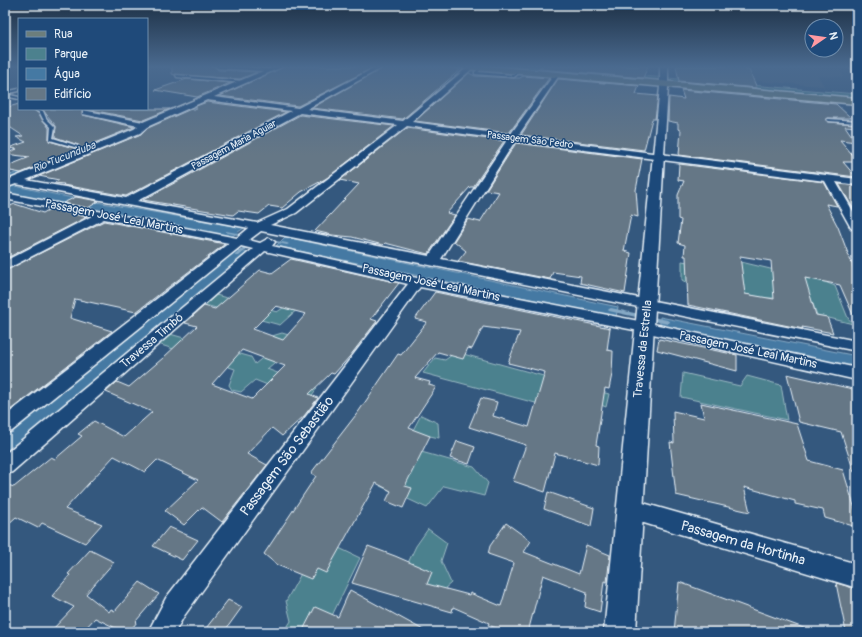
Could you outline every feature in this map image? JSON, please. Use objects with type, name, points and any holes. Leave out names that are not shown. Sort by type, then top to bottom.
[{"type":"main road","points":[[808,96],[857,101]]},
{"type":"main road","points":[[827,98],[854,98],[851,96]]},
{"type":"street","points":[[8,180],[77,147],[122,130],[144,125],[210,96]]},
{"type":"street","name":"Passagem Maria Aguiar","points":[[127,202],[327,96]]},
{"type":"street","name":"Travessa Timbó","points":[[5,426],[258,238],[440,96]]},
{"type":"street","points":[[432,262],[542,96]]},
{"type":"street","name":"Travessa da Estrella","points":[[620,632],[662,96]]},
{"type":"street","name":"Passagem São Pedro","points":[[204,98],[857,182]]},
{"type":"street","points":[[86,112],[144,125]]},
{"type":"street","points":[[8,180],[137,131],[144,125]]},
{"type":"street","points":[[829,179],[857,228]]},
{"type":"street","name":"Passagem José Leal Martins","points":[[8,180],[127,202],[417,282],[857,346]]},
{"type":"street","name":"Passagem José Leal Martins","points":[[5,196],[103,215],[432,262],[646,315],[857,374]]},
{"type":"street","name":"Travessa Timbó","points":[[5,466],[258,238],[292,211]]},
{"type":"street","points":[[5,266],[103,215]]},
{"type":"street","name":"Passagem São Sebastião","points":[[161,632],[175,607],[417,282]]},
{"type":"street","name":"Passagem da Hortinha","points":[[629,509],[857,576]]},
{"type":"lane","points":[[38,110],[42,112],[44,118],[53,127],[51,139],[77,147]]},
{"type":"lane","points":[[829,120],[857,122]]},
{"type":"green space","points":[[820,96],[857,96],[857,99]]},
{"type":"green space","points":[[682,261],[732,270],[741,262],[825,282],[835,286],[848,318],[853,324],[817,315],[810,296],[792,290],[774,298],[765,298],[687,283],[682,280]]},
{"type":"green space","points":[[216,295],[277,312],[292,302],[301,306],[280,325],[205,305]]},
{"type":"green space","points":[[282,333],[302,339],[267,369],[317,388],[308,401],[255,380],[241,392],[232,390],[229,385],[235,369],[158,344],[170,334],[251,357],[255,364],[283,341],[272,336]]},
{"type":"green space","points":[[456,352],[609,394],[606,407],[591,401],[588,417],[423,373],[435,358],[445,360]]},
{"type":"green space","points":[[683,373],[740,386],[747,376],[781,385],[787,420],[681,397]]},
{"type":"green space","points":[[421,415],[438,423],[439,438],[412,432]]},
{"type":"green space","points":[[404,449],[425,453],[474,467],[488,483],[484,496],[444,486],[427,508],[380,486]]},
{"type":"green space","points":[[428,529],[447,543],[441,561],[451,583],[429,602],[407,565],[416,546]]},
{"type":"green space","points":[[320,539],[360,558],[324,632],[284,632],[291,621],[286,601]]},
{"type":"water","name":"Rio Tucunduba","points":[[121,131],[128,132],[5,183],[5,177]]},
{"type":"water","points":[[10,185],[68,197],[244,228],[231,237],[5,193],[5,187]]},
{"type":"water","points":[[285,237],[618,307],[616,317],[276,246]]},
{"type":"water","points":[[236,250],[249,253],[5,457],[5,436],[156,316]]},
{"type":"water","points":[[660,317],[857,356],[857,368],[660,327]]},
{"type":"building","points":[[221,96],[318,96],[298,106]]},
{"type":"building","points":[[334,96],[430,96],[403,119],[312,108]]},
{"type":"building","points":[[443,96],[536,96],[509,133],[415,121]]},
{"type":"building","points":[[547,96],[658,96],[655,119],[652,119],[644,150],[521,135]]},
{"type":"building","points":[[683,96],[744,96],[836,104],[851,118],[828,118],[826,120],[829,122],[853,124],[856,127],[845,126],[856,142],[840,140],[857,160],[857,162],[843,162],[856,177],[679,155],[681,130],[678,129],[678,123],[668,121],[669,97],[684,99]]},
{"type":"building","points":[[207,102],[286,112],[126,196],[54,183],[59,180],[39,176],[141,134],[148,128],[191,109],[196,109],[196,106]]},
{"type":"building","points":[[18,104],[18,110],[34,110],[49,128],[49,141],[78,149],[80,148],[78,145],[55,137],[56,126],[43,110],[82,110],[83,115],[134,127],[21,173],[5,170],[5,167],[30,157],[5,154],[17,149],[8,148],[26,142],[16,137],[23,136],[5,124],[5,108]]},
{"type":"building","points":[[170,109],[143,120],[91,110]]},
{"type":"building","points":[[300,115],[394,126],[327,178],[301,192],[282,208],[269,206],[259,214],[238,211],[233,215],[143,200]]},
{"type":"building","points":[[407,128],[504,141],[473,187],[470,187],[447,213],[455,215],[428,254],[385,243],[383,245],[352,237],[332,235],[315,231],[359,184],[340,180]]},
{"type":"building","points":[[516,143],[642,159],[636,190],[638,217],[631,215],[624,251],[631,253],[625,293],[580,283],[581,276],[553,272],[550,279],[458,261],[466,251],[454,241],[468,219],[480,222],[499,192],[486,190]]},
{"type":"building","points":[[679,164],[824,182],[837,206],[826,204],[838,227],[855,272],[857,272],[857,324],[840,285],[805,278],[816,315],[827,317],[833,333],[802,327],[803,329],[688,305],[686,256],[684,256],[685,245],[678,243],[681,220],[678,219],[678,195],[684,181],[678,180]],"holes":[[[740,256],[771,261],[774,299],[745,294]]]},
{"type":"building","points":[[839,184],[857,186],[857,209],[853,208]]},
{"type":"building","points":[[76,197],[99,201],[88,208],[63,203]]},
{"type":"building","points":[[15,204],[43,213],[50,209],[87,217],[5,259],[5,208]]},
{"type":"building","points":[[104,221],[225,244],[136,312],[75,299],[70,318],[112,331],[5,414],[5,271]]},
{"type":"building","points":[[291,259],[399,283],[371,319],[377,321],[350,356],[334,374],[331,373],[309,394],[318,398],[304,416],[282,436],[272,428],[247,454],[267,465],[222,522],[202,507],[184,525],[165,511],[198,480],[157,460],[145,472],[114,456],[65,509],[102,524],[85,543],[42,523],[38,528],[16,517],[5,527],[5,484],[14,487],[51,457],[55,459],[82,436],[78,434],[94,421],[124,437],[152,412],[106,392],[117,382],[129,387],[163,358],[197,326],[185,323],[204,306],[215,309],[260,270],[272,273]],"holes":[[[276,306],[306,314],[283,340],[253,329]],[[242,350],[285,366],[252,399],[212,384]]]},
{"type":"building","points":[[435,292],[610,328],[607,350],[613,351],[612,374],[609,389],[605,388],[596,445],[599,446],[598,465],[555,453],[545,492],[513,481],[526,445],[469,427],[481,398],[497,402],[493,416],[529,427],[545,372],[508,363],[520,332],[483,327],[472,349],[468,348],[463,359],[438,352],[415,378],[430,382],[429,385],[436,387],[409,428],[430,436],[405,486],[412,488],[403,508],[386,501],[391,491],[376,483],[326,573],[317,569],[311,579],[277,565],[264,554],[316,476],[311,473],[359,411],[398,354],[401,355],[427,322],[415,319]]},
{"type":"building","points":[[659,339],[737,355],[737,371],[657,350]]},
{"type":"building","points":[[787,374],[857,390],[857,472],[854,472],[841,432],[799,422]]},
{"type":"building","points":[[701,403],[797,424],[809,461],[843,470],[857,516],[857,527],[825,518],[823,510],[795,504],[795,501],[744,487],[750,512],[676,495],[670,442],[674,443],[673,411],[704,418]]},
{"type":"building","points":[[457,441],[475,447],[469,464],[450,458]]},
{"type":"building","points":[[548,492],[594,508],[591,526],[544,509]]},
{"type":"building","points":[[506,523],[531,541],[524,552],[579,574],[586,545],[610,555],[607,582],[604,581],[600,612],[585,607],[587,592],[543,575],[528,632],[508,632],[488,625],[489,623],[453,607],[452,612],[352,583],[368,546],[432,572],[427,584],[469,595],[470,593],[501,606],[514,563],[488,554],[490,546]]},
{"type":"building","points":[[169,527],[198,540],[182,560],[153,546]]},
{"type":"building","points":[[90,550],[114,562],[86,594],[109,612],[111,609],[115,611],[140,582],[159,594],[136,621],[137,622],[129,632],[124,632],[95,618],[82,632],[50,632],[74,607],[52,596],[70,575],[68,574]]},
{"type":"building","points":[[679,582],[809,630],[809,632],[674,632]]},
{"type":"building","points":[[836,583],[857,589],[857,632],[846,632]]},
{"type":"building","points":[[350,590],[427,632],[302,632],[315,607],[338,617]]},
{"type":"building","points":[[228,600],[242,607],[224,632],[203,632]]},
{"type":"waterway","points":[[228,232],[247,236]]},
{"type":"waterway","points":[[268,240],[287,244]]},
{"type":"waterway","points":[[237,255],[252,243]]},
{"type":"waterway","points":[[611,310],[667,322]]}]
